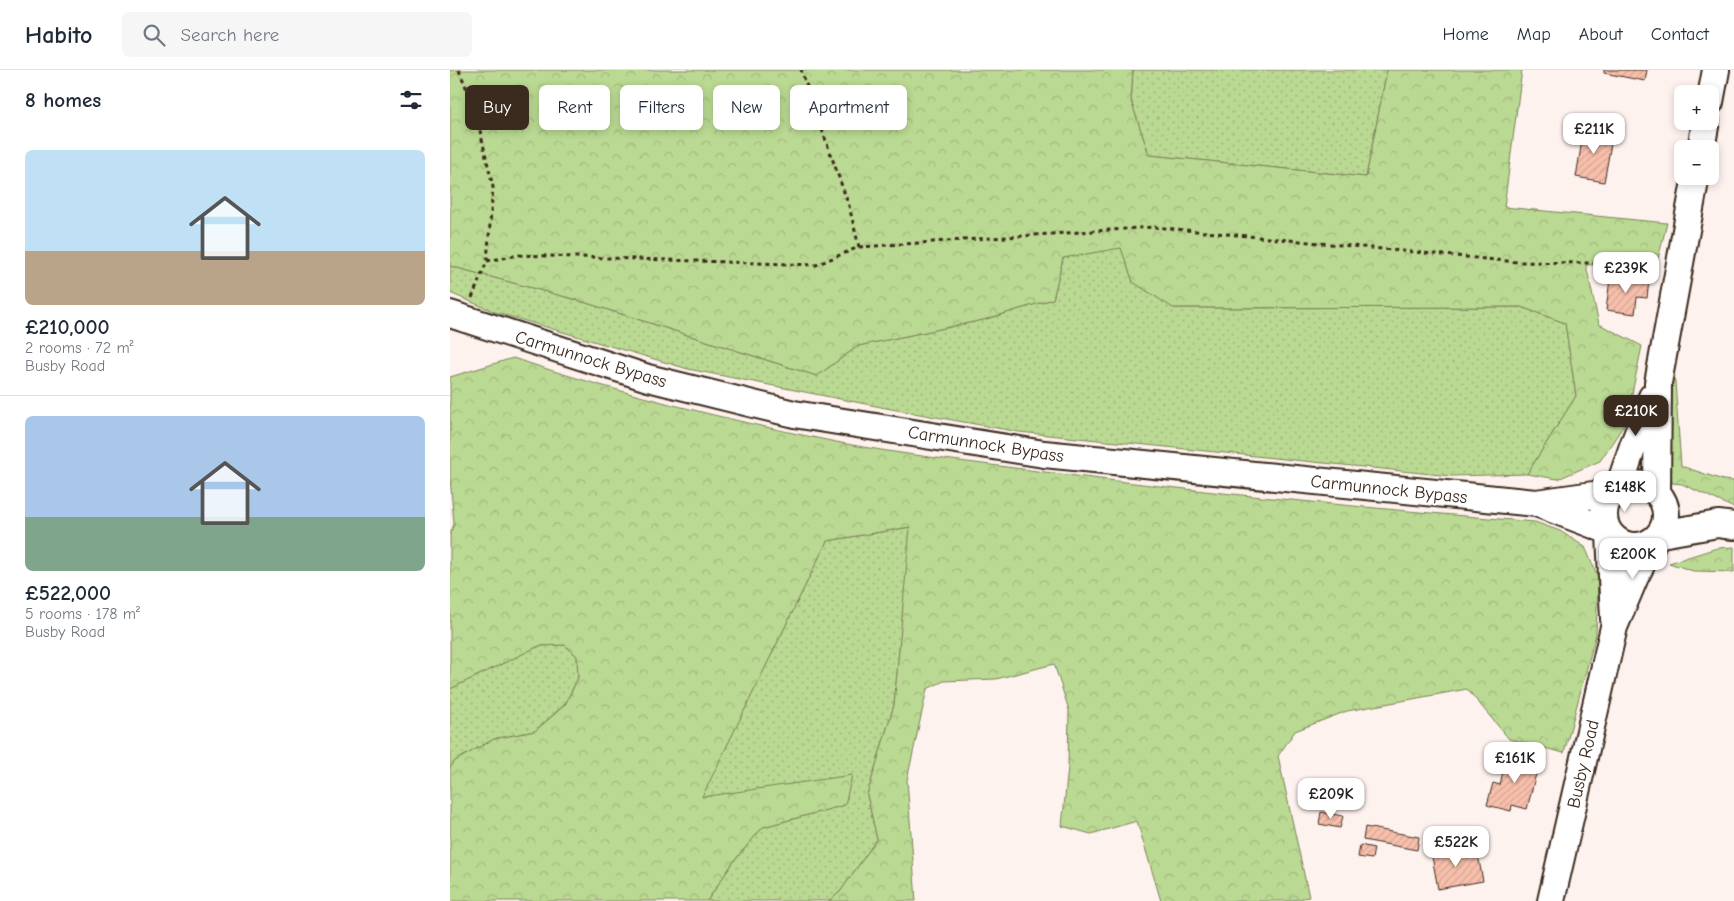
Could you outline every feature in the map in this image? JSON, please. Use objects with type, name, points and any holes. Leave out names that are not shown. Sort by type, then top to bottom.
[{"type":"main road","points":[[1713,85],[1716,70]]},
{"type":"main road","points":[[1657,538],[1666,524],[1667,514],[1664,503],[1658,493],[1658,383],[1694,185]]},
{"type":"main road","name":"Carmunnock Bypass","points":[[457,317],[648,378],[794,414],[1044,454],[1536,503],[1616,491]]},
{"type":"main road","points":[[1616,491],[1658,383]]},
{"type":"main road","points":[[1642,484],[1726,525],[1657,538],[1644,546],[1633,547],[1623,544],[1614,538],[1604,520],[1608,500],[1616,491],[1623,486],[1642,484]]},
{"type":"main road","name":"Carmunnock Bypass","points":[[1536,503],[1609,532]]},
{"type":"main road","name":"Busby Road","points":[[1609,532],[1614,627]]},
{"type":"main road","name":"Busby Road","points":[[1551,901],[1614,627],[1635,577],[1657,538]]},
{"type":"path","points":[[457,317],[487,261],[493,187],[475,108],[459,70]]},
{"type":"path","points":[[800,70],[849,206],[859,247]]},
{"type":"path","points":[[487,261],[518,255],[816,265],[859,247],[1154,227],[1517,262],[1680,264]]},
{"type":"green space","points":[[450,70],[1133,70],[1131,101],[1149,155],[1366,177],[1387,70],[1522,70],[1504,207],[1667,223],[1657,263],[1586,265],[1599,324],[1642,346],[1626,422],[1600,461],[1558,479],[1527,474],[1576,396],[1565,323],[1521,307],[1173,308],[1133,282],[1121,248],[1063,258],[1053,299],[983,320],[858,346],[817,376],[577,300],[450,266]]},
{"type":"green space","points":[[1133,70],[1387,70],[1366,177],[1149,155],[1131,101]]},
{"type":"green space","points":[[1121,247],[1133,282],[1174,308],[1521,307],[1565,323],[1576,396],[1527,474],[1451,476],[1019,432],[886,408],[688,369],[495,312],[450,293],[450,266],[577,300],[817,376],[858,346],[983,320],[1053,299],[1063,258]]},
{"type":"green space","points":[[513,358],[592,383],[673,405],[754,425],[861,447],[1099,479],[1224,493],[1535,522],[1560,531],[1585,547],[1598,577],[1596,634],[1564,753],[1509,739],[1467,689],[1347,711],[1295,731],[1278,756],[1309,897],[1287,901],[1161,901],[1137,821],[1091,834],[1062,826],[1068,767],[1069,710],[1054,664],[996,679],[944,681],[927,689],[907,780],[916,901],[829,901],[840,892],[877,839],[867,795],[894,705],[910,527],[827,541],[702,797],[852,775],[845,805],[763,827],[734,861],[707,901],[450,901],[450,768],[455,761],[494,739],[535,731],[565,705],[578,678],[577,656],[565,645],[539,646],[450,689],[450,534],[454,524],[450,478],[450,377]]},
{"type":"green space","points":[[1674,367],[1681,466],[1723,480],[1734,481],[1734,508],[1682,484],[1672,483],[1668,414]]},
{"type":"green space","points":[[911,527],[894,705],[867,795],[877,839],[840,892],[829,901],[707,901],[734,861],[763,827],[845,805],[701,798],[827,541]]},
{"type":"green space","points":[[1734,547],[1734,572],[1693,571],[1669,563],[1717,548]]},
{"type":"green space","points":[[565,645],[577,656],[578,678],[565,704],[535,731],[494,739],[455,761],[450,768],[450,689],[539,646]]},
{"type":"building","points":[[1604,70],[1647,70],[1645,81],[1604,73]]},
{"type":"building","points":[[1584,128],[1613,133],[1604,182],[1576,177]]},
{"type":"building","points":[[1622,277],[1649,280],[1647,298],[1637,297],[1635,314],[1606,310],[1610,279],[1621,280]]},
{"type":"building","points":[[1519,754],[1538,759],[1536,766],[1538,766],[1527,809],[1512,805],[1511,811],[1487,805],[1493,783],[1500,785],[1506,758],[1518,761]]},
{"type":"building","points":[[1321,812],[1343,816],[1340,828],[1319,824]]},
{"type":"building","points":[[1365,827],[1419,837],[1417,850],[1363,840]]},
{"type":"building","points":[[1360,845],[1374,848],[1372,859],[1358,857]]},
{"type":"building","points":[[1451,847],[1452,855],[1477,850],[1483,881],[1438,889],[1431,851]]}]
